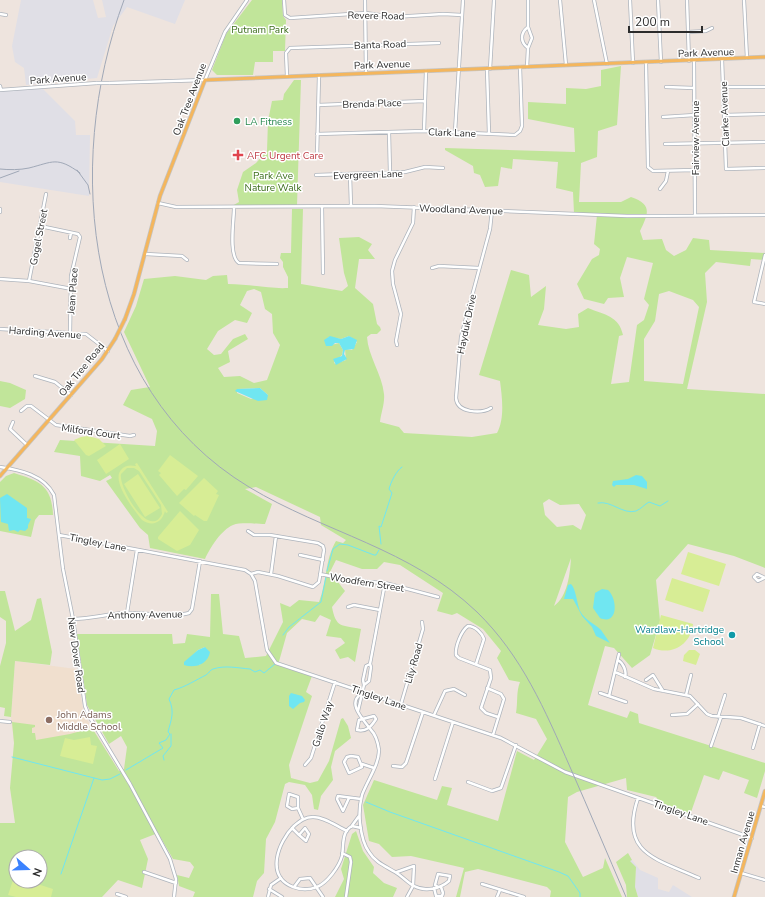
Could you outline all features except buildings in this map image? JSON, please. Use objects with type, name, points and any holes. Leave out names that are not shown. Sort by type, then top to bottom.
[{"type":"main road","name":"Park Avenue","points":[[205,80],[765,58]]},
{"type":"main road","name":"Oak Tree Avenue","points":[[157,209],[205,80]]},
{"type":"main road","name":"Oak Tree Road","points":[[0,476],[72,395],[108,351],[125,319],[134,294],[157,209]]},
{"type":"main road","name":"Inman Avenue","points":[[734,897],[765,791]]},
{"type":"street","name":"Oak Tree Avenue","points":[[205,80],[225,32],[247,0]]},
{"type":"street","name":"Revere Road","points":[[284,0],[285,15],[290,18],[366,13],[393,16],[443,14],[462,15]]},
{"type":"street","points":[[365,0],[366,73]]},
{"type":"street","points":[[455,132],[463,0]]},
{"type":"street","points":[[489,134],[489,69],[494,0]]},
{"type":"street","points":[[527,67],[528,48],[532,38],[528,27],[528,0]]},
{"type":"street","points":[[560,0],[566,66]]},
{"type":"street","points":[[594,0],[607,64]]},
{"type":"street","points":[[630,0],[633,63]]},
{"type":"street","points":[[658,0],[661,62]]},
{"type":"street","points":[[687,0],[689,60]]},
{"type":"street","points":[[744,0],[747,58]]},
{"type":"street","points":[[0,14],[6,15]]},
{"type":"street","points":[[528,27],[524,30],[522,37],[523,44],[528,48]]},
{"type":"street","points":[[688,32],[706,31],[712,28]]},
{"type":"street","name":"Banta Road","points":[[287,76],[287,49],[366,44],[439,43]]},
{"type":"street","name":"Clarke Avenue","points":[[722,59],[726,169],[765,168]]},
{"type":"street","name":"Fairview Avenue","points":[[694,60],[695,215]]},
{"type":"street","points":[[646,62],[648,166],[653,171],[695,170]]},
{"type":"street","name":"Clark Lane","points":[[317,134],[424,131],[517,134],[521,130],[520,67]]},
{"type":"street","points":[[424,131],[426,71]]},
{"type":"street","points":[[316,156],[319,75]]},
{"type":"street","name":"Park Avenue","points":[[1,90],[97,83],[205,80]]},
{"type":"street","points":[[0,86],[1,90]]},
{"type":"street","points":[[723,86],[765,87]]},
{"type":"street","points":[[666,87],[694,88]]},
{"type":"street","name":"Brenda Place","points":[[318,105],[425,101]]},
{"type":"street","points":[[724,115],[765,114]]},
{"type":"street","points":[[663,117],[694,115]]},
{"type":"street","points":[[389,132],[390,173]]},
{"type":"street","points":[[665,144],[765,142]]},
{"type":"street","name":"Evergreen Lane","points":[[316,175],[410,172],[425,167],[443,168]]},
{"type":"street","points":[[660,189],[666,181],[668,171]]},
{"type":"street","points":[[350,175],[351,206]]},
{"type":"street","name":"Gogel Street","points":[[29,281],[46,194]]},
{"type":"street","name":"Woodland Avenue","points":[[158,203],[176,207],[414,207],[627,216],[765,215]]},
{"type":"street","points":[[322,207],[323,273]]},
{"type":"street","points":[[397,345],[396,341],[400,310],[393,284],[392,271],[397,256],[413,223],[414,207]]},
{"type":"street","points":[[234,208],[232,251],[235,260],[239,263],[276,264]]},
{"type":"street","name":"Hayduk Drive","points":[[492,210],[490,229],[459,348],[456,401],[459,407],[464,410],[485,411],[492,408]]},
{"type":"street","points":[[40,226],[71,233],[70,238]]},
{"type":"street","name":"Jean Place","points":[[70,333],[72,274],[80,239],[78,235],[71,233]]},
{"type":"street","points":[[146,254],[182,256],[187,260]]},
{"type":"street","points":[[765,255],[754,302],[765,304]]},
{"type":"street","points":[[432,268],[439,266],[479,268]]},
{"type":"street","points":[[0,279],[29,281],[72,289]]},
{"type":"street","name":"Harding Avenue","points":[[0,329],[88,335],[108,351]]},
{"type":"street","points":[[35,376],[55,382],[72,395]]},
{"type":"street","name":"Milford Court","points":[[21,411],[27,406],[31,406],[56,425],[63,427],[130,436],[134,435]]},
{"type":"street","points":[[13,422],[10,430],[28,445]]},
{"type":"street","name":"New Dover Road","points":[[0,466],[35,476],[48,486],[56,502],[63,569],[73,619],[87,712],[130,784],[168,854],[173,866],[176,883],[174,897]]},
{"type":"street","points":[[248,531],[254,535],[276,536],[320,544],[324,550],[318,584],[311,588],[270,574],[258,572],[251,574]]},
{"type":"street","name":"Tingley Lane","points":[[60,535],[240,568],[251,574],[256,584],[267,650],[272,660],[336,682],[362,693],[401,704],[493,735],[516,745],[565,772],[638,798],[695,816],[752,838]]},
{"type":"street","points":[[270,574],[276,536]]},
{"type":"street","points":[[127,613],[137,550]]},
{"type":"street","points":[[300,555],[323,560]]},
{"type":"street","name":"Anthony Avenue","points":[[73,619],[87,619],[108,614],[127,613],[189,613],[192,609],[200,561]]},
{"type":"street","name":"Woodfern Street","points":[[320,574],[354,580],[385,583],[438,597]]},
{"type":"street","points":[[364,685],[369,681],[370,664],[385,583]]},
{"type":"street","points":[[348,607],[354,605],[380,610]]},
{"type":"street","name":"Lily Road","points":[[401,704],[423,629],[422,622]]},
{"type":"street","points":[[476,664],[484,640],[482,635],[475,628],[468,626],[463,632],[456,649],[456,655],[459,658],[490,670],[491,674],[481,708],[486,713],[498,717]]},
{"type":"street","points":[[609,696],[619,654]]},
{"type":"street","points":[[618,660],[623,664],[626,674],[625,677]]},
{"type":"street","points":[[370,664],[366,666],[362,697],[358,711],[361,719],[375,735],[379,751],[374,768],[361,799],[360,813],[364,844],[373,858],[396,872],[413,886],[439,887],[449,881],[450,876],[438,874],[435,885],[439,887],[443,893],[442,896],[436,896],[434,888]]},
{"type":"street","points":[[615,672],[663,691],[690,696],[707,714],[720,717],[741,718],[765,726]]},
{"type":"street","points":[[646,680],[653,675],[663,691]]},
{"type":"street","points":[[686,695],[691,675]]},
{"type":"street","name":"Gallo Way","points":[[305,765],[311,758],[336,682]]},
{"type":"street","points":[[487,688],[504,697],[493,735]]},
{"type":"street","points":[[434,715],[440,698],[445,691],[454,689],[464,695]]},
{"type":"street","points":[[600,693],[626,702]]},
{"type":"street","points":[[711,746],[725,695]]},
{"type":"street","points":[[672,714],[687,714],[698,704]]},
{"type":"street","points":[[394,766],[402,767],[406,763],[423,712]]},
{"type":"street","points":[[376,716],[376,720],[370,728],[365,730],[357,730],[357,722],[361,719],[376,716]]},
{"type":"street","points":[[0,721],[10,722]]},
{"type":"street","points":[[435,779],[453,722]]},
{"type":"street","points":[[753,748],[760,724]]},
{"type":"street","points":[[468,782],[492,791],[501,788],[516,745]]},
{"type":"street","points":[[362,764],[362,768],[349,773],[344,762],[347,757],[355,756],[362,764],[374,768]]},
{"type":"street","points":[[298,808],[292,809],[287,806],[289,794],[298,797],[298,808],[303,819]]},
{"type":"street","points":[[349,798],[343,811],[337,799],[338,796],[361,799]]},
{"type":"street","points":[[638,798],[631,824],[633,835],[640,848],[651,856],[699,878]]},
{"type":"street","points":[[761,806],[765,807]]},
{"type":"street","points":[[346,831],[320,818],[313,817],[303,819],[285,836],[278,853],[277,866],[281,878],[294,887],[307,890],[324,882],[338,864],[342,853],[346,831],[351,827],[360,813]]},
{"type":"street","points":[[351,827],[361,828]]},
{"type":"street","points":[[292,828],[306,841],[308,831],[305,828],[299,834]]},
{"type":"street","points":[[342,853],[348,856],[351,862],[346,897]]},
{"type":"street","points":[[396,872],[414,866],[413,886],[407,897]]},
{"type":"street","points":[[144,872],[176,883]]},
{"type":"street","points":[[741,873],[765,880]]},
{"type":"street","points":[[268,897],[269,889],[273,882],[281,878]]},
{"type":"street","points":[[294,887],[300,879],[307,878],[313,880],[323,897]]},
{"type":"street","points":[[482,884],[524,897]]},
{"type":"street","points":[[269,889],[282,897]]},
{"type":"street","points":[[497,897],[500,890]]},
{"type":"street","points":[[117,894],[126,897]]},
{"type":"shaded area","points":[[21,0],[93,0],[98,18],[106,17],[102,0],[185,0],[175,24],[127,7],[113,26],[97,78],[26,85],[24,68],[15,62],[12,46]]},
{"type":"shaded area","points":[[41,87],[75,121],[76,135],[90,135],[89,196],[0,182],[0,90]]},
{"type":"shaded area","name":"John Adams Middle School","points":[[15,661],[76,669],[84,715],[119,771],[14,743],[11,717]]},
{"type":"shaded area","points":[[632,860],[640,870],[658,878],[658,889],[669,892],[673,885],[692,897],[638,897],[635,887],[636,867],[629,861]]},
{"type":"green space","name":"Putnam Park","points":[[252,0],[282,0],[283,16],[286,20],[285,51],[273,51],[273,62],[255,62],[253,75],[217,75],[212,70],[226,34]]},
{"type":"green space","points":[[621,66],[617,125],[598,131],[597,157],[581,163],[579,202],[621,202],[631,197],[638,200],[643,203],[647,210],[647,214],[640,231],[643,240],[662,239],[666,250],[674,256],[686,250],[693,238],[709,240],[710,250],[765,253],[765,260],[751,259],[750,266],[716,262],[705,273],[707,302],[687,389],[765,394],[765,568],[734,556],[688,544],[656,580],[660,621],[650,655],[632,668],[614,648],[605,646],[588,705],[627,718],[630,711],[638,714],[639,723],[765,763],[765,771],[757,798],[744,793],[749,780],[723,771],[719,780],[704,775],[690,815],[660,802],[656,797],[627,790],[626,778],[577,792],[568,797],[565,842],[583,877],[603,868],[605,858],[622,897],[550,897],[551,891],[547,887],[478,869],[465,872],[460,897],[456,897],[464,868],[411,856],[392,857],[379,844],[369,841],[363,805],[374,780],[437,800],[442,786],[452,788],[447,805],[498,821],[517,751],[534,760],[547,739],[536,719],[516,713],[520,682],[509,680],[497,658],[501,651],[483,629],[457,613],[452,615],[437,611],[443,593],[400,565],[384,562],[377,569],[362,569],[336,560],[330,572],[345,591],[332,607],[335,619],[340,624],[361,629],[355,662],[348,657],[340,659],[335,650],[345,643],[341,638],[326,636],[331,620],[320,615],[315,622],[302,619],[287,633],[278,665],[312,676],[306,692],[312,696],[289,765],[291,778],[310,783],[318,781],[329,761],[341,719],[343,718],[348,726],[351,738],[335,751],[331,767],[333,780],[321,796],[318,810],[314,809],[312,795],[305,785],[289,782],[285,784],[275,822],[266,839],[264,873],[257,881],[253,897],[193,897],[195,892],[179,886],[177,875],[189,878],[194,867],[190,862],[173,859],[158,833],[140,840],[148,859],[142,888],[118,880],[102,897],[0,897],[0,823],[15,823],[10,788],[14,743],[12,722],[35,725],[35,727],[32,728],[32,733],[35,733],[36,740],[70,734],[92,728],[119,771],[124,769],[127,747],[121,736],[109,744],[87,705],[77,634],[172,634],[173,644],[185,643],[187,634],[210,637],[211,594],[219,594],[223,634],[239,636],[245,658],[266,656],[283,622],[280,603],[290,607],[299,600],[319,602],[332,548],[336,541],[343,543],[346,540],[321,525],[320,517],[256,487],[245,489],[272,504],[265,524],[249,523],[229,527],[216,540],[205,559],[150,548],[148,535],[140,528],[106,481],[112,478],[110,475],[100,481],[81,476],[80,456],[54,452],[60,440],[155,446],[157,431],[152,419],[123,405],[131,390],[150,387],[124,332],[136,306],[144,279],[175,276],[206,280],[213,276],[227,275],[228,284],[288,288],[288,277],[283,267],[283,262],[280,258],[281,253],[291,253],[292,209],[303,209],[301,284],[342,291],[348,286],[344,273],[339,238],[359,237],[372,244],[368,250],[375,259],[359,259],[355,288],[373,304],[377,324],[381,330],[377,334],[371,334],[367,337],[370,351],[383,387],[384,397],[380,422],[399,427],[404,433],[472,437],[497,433],[500,427],[502,414],[500,381],[479,375],[511,270],[529,275],[531,297],[546,286],[544,309],[538,325],[566,329],[579,327],[578,314],[588,308],[615,320],[623,335],[619,336],[611,384],[629,382],[637,325],[644,320],[649,305],[644,299],[653,263],[627,257],[620,278],[624,297],[608,298],[604,304],[584,299],[577,284],[592,259],[599,255],[600,249],[594,244],[597,215],[574,213],[573,192],[556,188],[558,162],[513,159],[512,169],[501,167],[498,186],[485,187],[480,175],[474,173],[473,166],[445,150],[445,148],[575,152],[574,128],[528,119],[528,102],[566,104],[566,88],[586,89],[601,86],[601,70]],"holes":[[[254,289],[261,292],[265,309],[272,314],[273,333],[280,345],[267,380],[254,383],[240,376],[224,377],[218,368],[230,362],[228,351],[248,339],[245,334],[233,339],[221,354],[214,355],[207,349],[218,331],[235,320],[247,323],[252,313],[240,305],[247,291]],[[669,291],[693,300],[699,307],[683,384],[644,381],[644,339],[655,321],[659,294]],[[349,336],[357,342],[352,350],[345,349],[346,360],[335,364],[334,362],[342,355],[343,350],[339,343],[327,346],[328,337],[341,339]],[[260,388],[268,395],[251,399],[237,393],[237,389]],[[549,499],[560,505],[579,504],[586,515],[581,530],[573,525],[557,527],[545,515],[543,503]],[[571,558],[570,570],[565,590],[559,602],[554,606]],[[205,647],[200,665],[184,665],[198,650]]]},
{"type":"green space","name":"Park Ave Nature Walk","points":[[294,80],[301,80],[297,205],[232,206],[239,202],[237,190],[243,172],[256,163],[267,151],[268,121],[272,101],[283,100],[284,94]]},
{"type":"green space","points":[[0,381],[10,383],[26,390],[25,399],[10,408],[0,406]]},
{"type":"green space","points":[[88,436],[99,439],[106,446],[89,456],[86,455],[74,440]]},
{"type":"green space","points":[[120,444],[129,459],[106,474],[97,460]]},
{"type":"green space","points":[[170,455],[198,476],[186,490],[184,489],[177,496],[159,475],[161,473],[158,471]]},
{"type":"green space","points":[[137,463],[168,512],[166,513],[165,511],[162,518],[156,523],[149,523],[142,520],[129,503],[121,488],[119,475],[121,470],[124,467],[136,466],[135,464]],"holes":[[[127,468],[134,468],[139,471],[161,505],[162,514],[156,521],[150,521],[143,516],[136,509],[124,489],[121,474]]]},
{"type":"green space","points":[[14,473],[38,482],[47,491],[50,497],[53,515],[39,515],[35,520],[31,537],[0,531],[0,482],[6,476]]},
{"type":"green space","points":[[138,474],[160,508],[145,517],[124,484]]},
{"type":"green space","points":[[204,478],[218,491],[216,494],[219,495],[207,521],[204,521],[195,515],[194,516],[179,503]]},
{"type":"green space","points":[[180,511],[199,530],[190,545],[177,551],[158,539],[158,537]]},
{"type":"green space","points":[[688,552],[726,564],[719,586],[681,574]]},
{"type":"green space","points":[[672,578],[710,590],[703,612],[665,600]]},
{"type":"green space","points":[[0,591],[5,591],[15,631],[31,620],[37,599],[41,598],[52,652],[50,665],[15,661],[11,717],[4,716],[5,708],[0,707],[0,666],[6,643],[6,621],[0,617]]},
{"type":"green space","points":[[661,615],[693,624],[688,638],[679,647],[667,651],[653,648]]},
{"type":"green space","points":[[689,650],[695,650],[700,654],[696,665],[683,661],[684,655]]},
{"type":"green space","points":[[90,737],[91,745],[97,746],[93,764],[60,756],[65,738],[74,740]]},
{"type":"green space","points":[[356,831],[363,851],[374,867],[373,873],[384,883],[397,888],[393,897],[335,897],[344,879],[341,869],[352,834]]},
{"type":"green space","points":[[628,853],[632,860],[630,861],[636,867],[635,887],[638,897],[627,897],[626,885],[616,862]]},
{"type":"green space","points":[[48,887],[53,889],[51,897],[16,897],[8,895],[10,889],[48,889]]},
{"type":"water","points":[[330,336],[341,339],[349,336],[357,340],[354,349],[345,350],[344,354],[347,359],[336,365],[333,359],[342,356],[343,350],[339,343],[335,343],[332,346],[326,346],[324,340]]},
{"type":"water","points":[[260,388],[268,395],[267,400],[258,401],[235,391],[237,389]]},
{"type":"water","points":[[636,475],[642,476],[647,482],[647,489],[634,485],[616,485],[614,487],[612,485],[613,481],[628,479]]},
{"type":"water","points":[[7,494],[27,508],[27,518],[31,519],[28,528],[25,531],[9,531],[8,524],[1,522],[0,498]]},
{"type":"water","points":[[571,584],[574,589],[580,611],[587,619],[601,630],[610,643],[596,636],[592,627],[582,616],[573,599],[564,599],[568,585]]},
{"type":"water","points":[[602,589],[608,590],[614,599],[615,605],[613,615],[606,619],[600,618],[593,608],[595,593]]},
{"type":"water","points":[[205,647],[210,652],[207,660],[197,666],[184,665],[184,662],[198,650]]},
{"type":"water","points":[[291,693],[302,696],[305,700],[293,709],[289,706],[289,696]]},
{"type":"waterway","points":[[381,544],[379,526],[381,527],[392,493],[389,489],[394,477],[402,467]]},
{"type":"waterway","points":[[598,503],[608,504],[631,512],[638,510],[649,502],[660,506],[668,501]]},
{"type":"waterway","points":[[327,571],[333,549],[340,544],[348,545],[374,555],[376,555],[379,550]]},
{"type":"waterway","points":[[283,635],[289,627],[321,602],[326,577]]},
{"type":"waterway","points":[[126,770],[163,748],[159,743],[166,740],[170,734],[168,732],[172,708],[169,699],[174,690],[218,668],[232,667],[250,669],[255,672],[260,670],[264,673],[275,664]]},
{"type":"waterway","points":[[164,760],[163,756],[171,746],[171,734]]},
{"type":"waterway","points":[[12,757],[102,780],[110,779],[120,774]]},
{"type":"waterway","points":[[61,874],[94,778]]},
{"type":"waterway","points":[[366,802],[390,812],[559,872],[568,876],[580,893],[580,897]]},
{"type":"railway","points":[[124,0],[105,65],[94,133],[93,201],[102,269],[121,333],[152,393],[194,444],[249,487],[278,503],[395,556],[424,572],[451,590],[477,612],[493,629],[520,665],[551,725],[626,897]]},
{"type":"railway","points":[[0,169],[22,169],[50,162],[60,162],[80,173]]},
{"type":"railway","points":[[77,170],[88,185],[90,194]]},
{"type":"railway","points":[[0,178],[19,171]]},
{"type":"place","name":"LA Fitness","points":[[237,121]]},
{"type":"place","name":"AFC Urgent Care","points":[[238,155]]},
{"type":"place","name":"Wardlaw-Hartridge School","points":[[732,635]]},
{"type":"place","name":"John Adams Middle School","points":[[49,720]]}]
